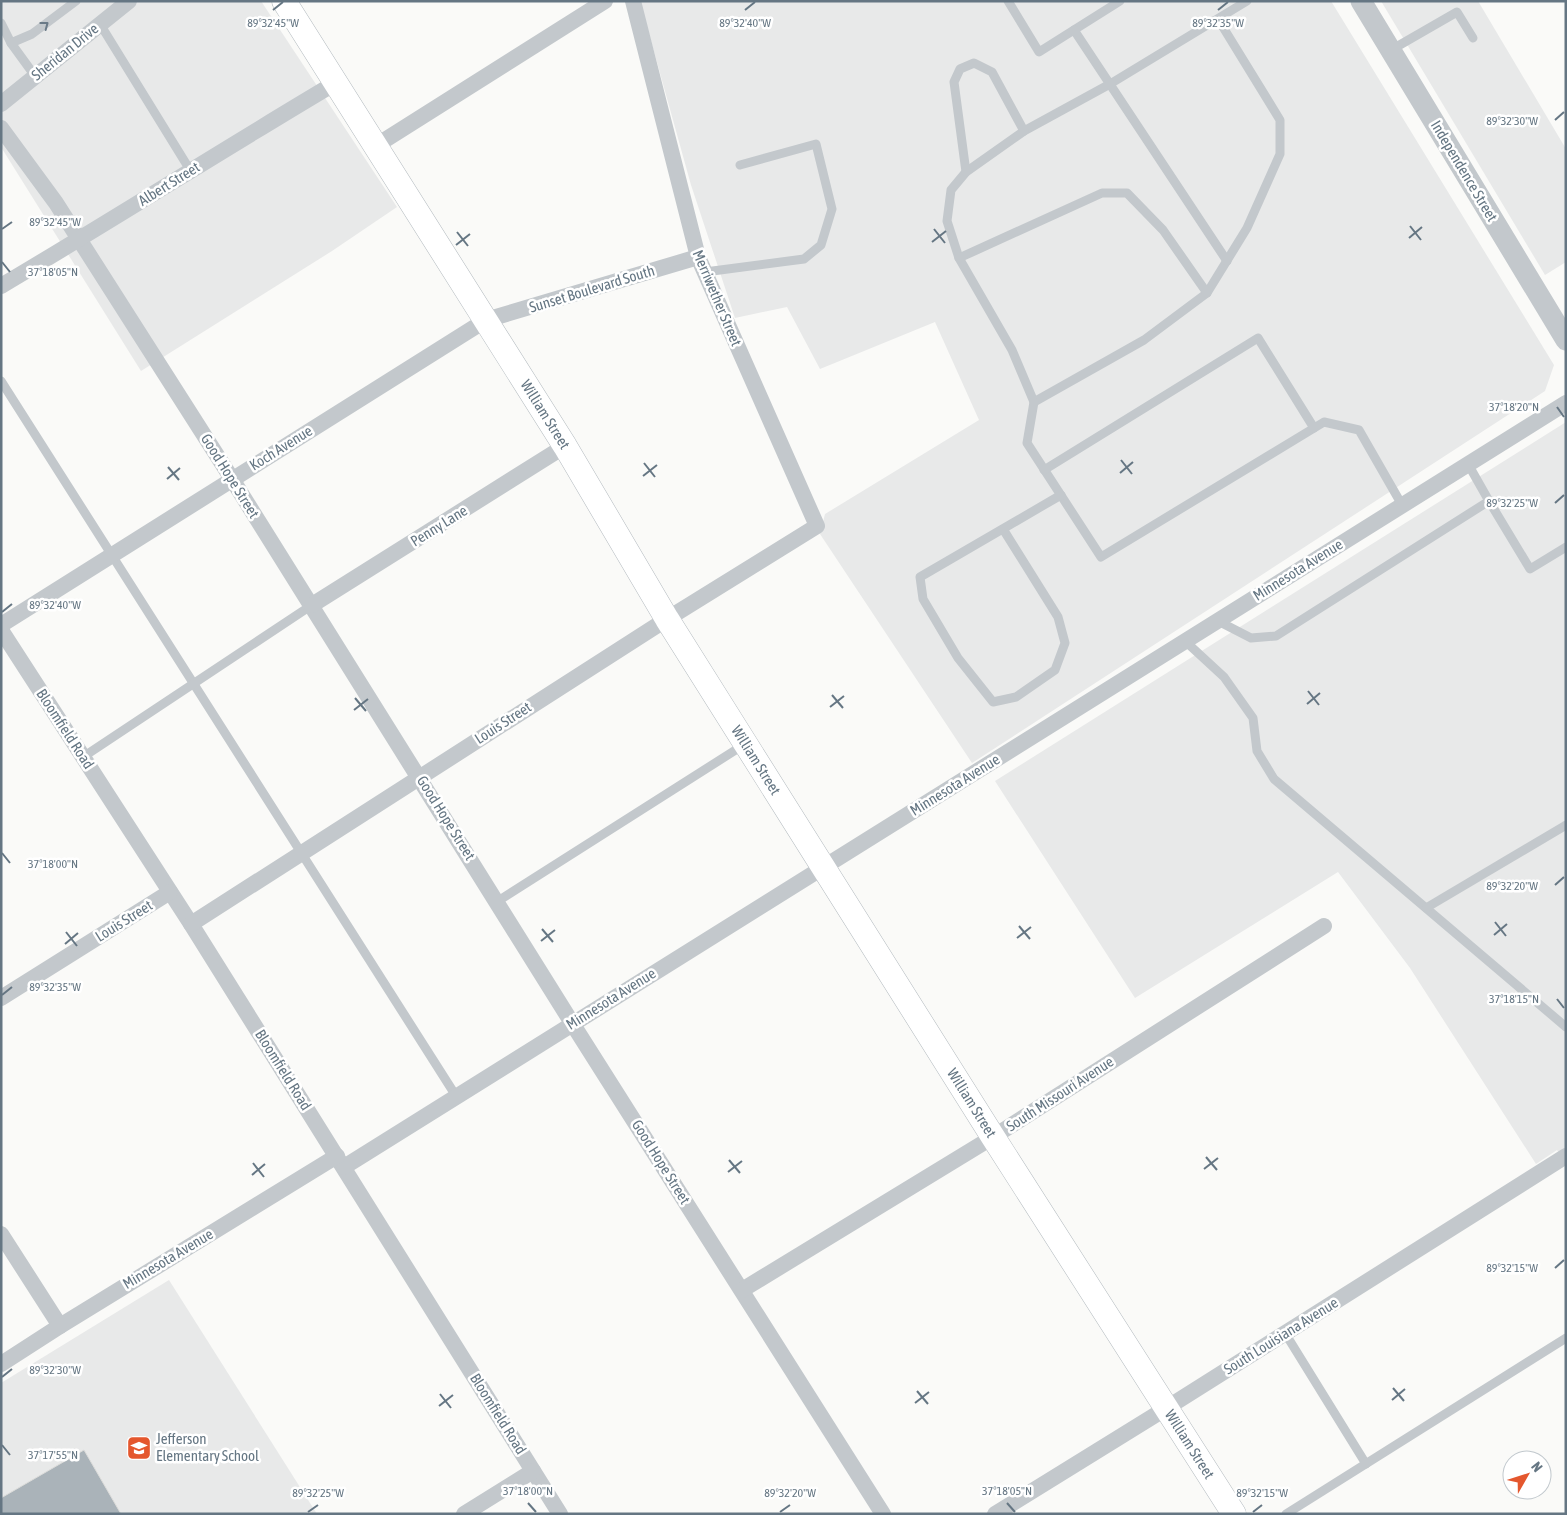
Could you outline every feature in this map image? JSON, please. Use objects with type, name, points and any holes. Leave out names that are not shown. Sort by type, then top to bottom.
[{"type":"main road","name":"William Street","points":[[284,1],[566,446],[667,619],[1165,1409],[1234,1514]]},
{"type":"street","name":"Sheridan Drive","points":[[1,104],[129,1]]},
{"type":"street","points":[[377,146],[605,1]]},
{"type":"street","name":"Merriwether Street","points":[[632,1],[701,264],[817,526]]},
{"type":"street","name":"Independence Street","points":[[1361,1],[1566,340]]},
{"type":"street","name":"Albert Street","points":[[1,286],[337,82]]},
{"type":"street","name":"Good Hope Street","points":[[1,128],[56,203],[232,479],[498,901],[572,1023],[883,1514]]},
{"type":"street","name":"Sunset Boulevard South","points":[[486,320],[701,264]]},
{"type":"street","name":"Koch Avenue","points":[[1,625],[486,320]]},
{"type":"street","name":"Minnesota Avenue","points":[[1,1364],[60,1326],[456,1096],[824,868],[1566,402]]},
{"type":"street","name":"Penny Lane","points":[[312,605],[566,446]]},
{"type":"street","name":"Louis Street","points":[[191,924],[667,619],[817,526]]},
{"type":"street","name":"Bloomfield Road","points":[[1,630],[191,924],[560,1514]]},
{"type":"street","name":"Louis Street","points":[[1,998],[170,892]]},
{"type":"street","name":"South Missouri Avenue","points":[[742,1290],[993,1137],[1324,926]]},
{"type":"street","name":"South Louisiana Avenue","points":[[995,1514],[1285,1333],[1563,1163]]},
{"type":"street","points":[[1,1234],[60,1326]]},
{"type":"street","points":[[464,1514],[533,1471]]},
{"type":"lane","points":[[11,43],[32,34],[76,1]]},
{"type":"lane","points":[[1008,1],[1039,52],[1120,1]]},
{"type":"lane","points":[[1247,1],[1110,84],[1024,131],[966,172],[951,190],[947,221],[959,258],[1012,350],[1034,402],[1027,443],[1101,558],[1324,422],[1359,430],[1402,505]]},
{"type":"lane","points":[[1391,50],[1457,12],[1474,38]]},
{"type":"lane","points":[[1034,402],[1144,340],[1207,293],[1247,228],[1280,154],[1280,120],[1218,19]]},
{"type":"lane","points":[[1,23],[11,43],[35,76]]},
{"type":"lane","points":[[100,24],[190,170]]},
{"type":"lane","points":[[1074,30],[1227,261]]},
{"type":"lane","points":[[966,172],[954,82],[960,69],[974,63],[992,72],[1024,131]]},
{"type":"lane","points":[[701,264],[804,259],[822,245],[832,208],[816,144],[740,165]]},
{"type":"lane","points":[[959,258],[1102,193],[1127,193],[1163,230],[1207,293]]},
{"type":"lane","points":[[1044,470],[1258,338],[1314,428]]},
{"type":"lane","points":[[1,381],[113,554],[456,1096]]},
{"type":"lane","points":[[1468,464],[1530,569],[1566,547]]},
{"type":"lane","points":[[1003,529],[1058,617],[1065,643],[1055,670],[1016,697],[993,702],[958,658],[923,599],[920,577],[1061,495]]},
{"type":"lane","points":[[1218,621],[1251,638],[1276,636],[1489,500]]},
{"type":"lane","points":[[83,757],[312,605]]},
{"type":"lane","points":[[1185,641],[1224,677],[1253,718],[1257,752],[1274,779],[1566,1027]]},
{"type":"lane","points":[[498,901],[746,744]]},
{"type":"lane","points":[[1426,908],[1566,825]]},
{"type":"lane","points":[[1285,1333],[1366,1464]]},
{"type":"lane","points":[[1286,1514],[1566,1338]]},
{"type":"shaded area","points":[[1,1],[261,1],[397,207],[332,251],[141,371],[1,147]]},
{"type":"shaded area","points":[[640,1],[1331,1],[1554,365],[1545,391],[972,763],[820,534],[825,514],[979,420],[935,322],[820,369],[787,307],[735,318],[691,185]]},
{"type":"shaded area","points":[[1381,1],[1478,1],[1566,149],[1566,262],[1545,275]]},
{"type":"shaded area","points":[[1566,422],[1566,1163],[1557,1150],[1536,1164],[1410,968],[1338,872],[1135,998],[995,781]]},
{"type":"shaded area","name":"Jefferson Elementary School","points":[[169,1280],[317,1514],[1,1514],[1,1383]]},
{"type":"building","points":[[84,1450],[121,1514],[1,1514],[1,1498]]},
{"type":"place","name":"Jefferson Elementary School","points":[[139,1448]]}]
